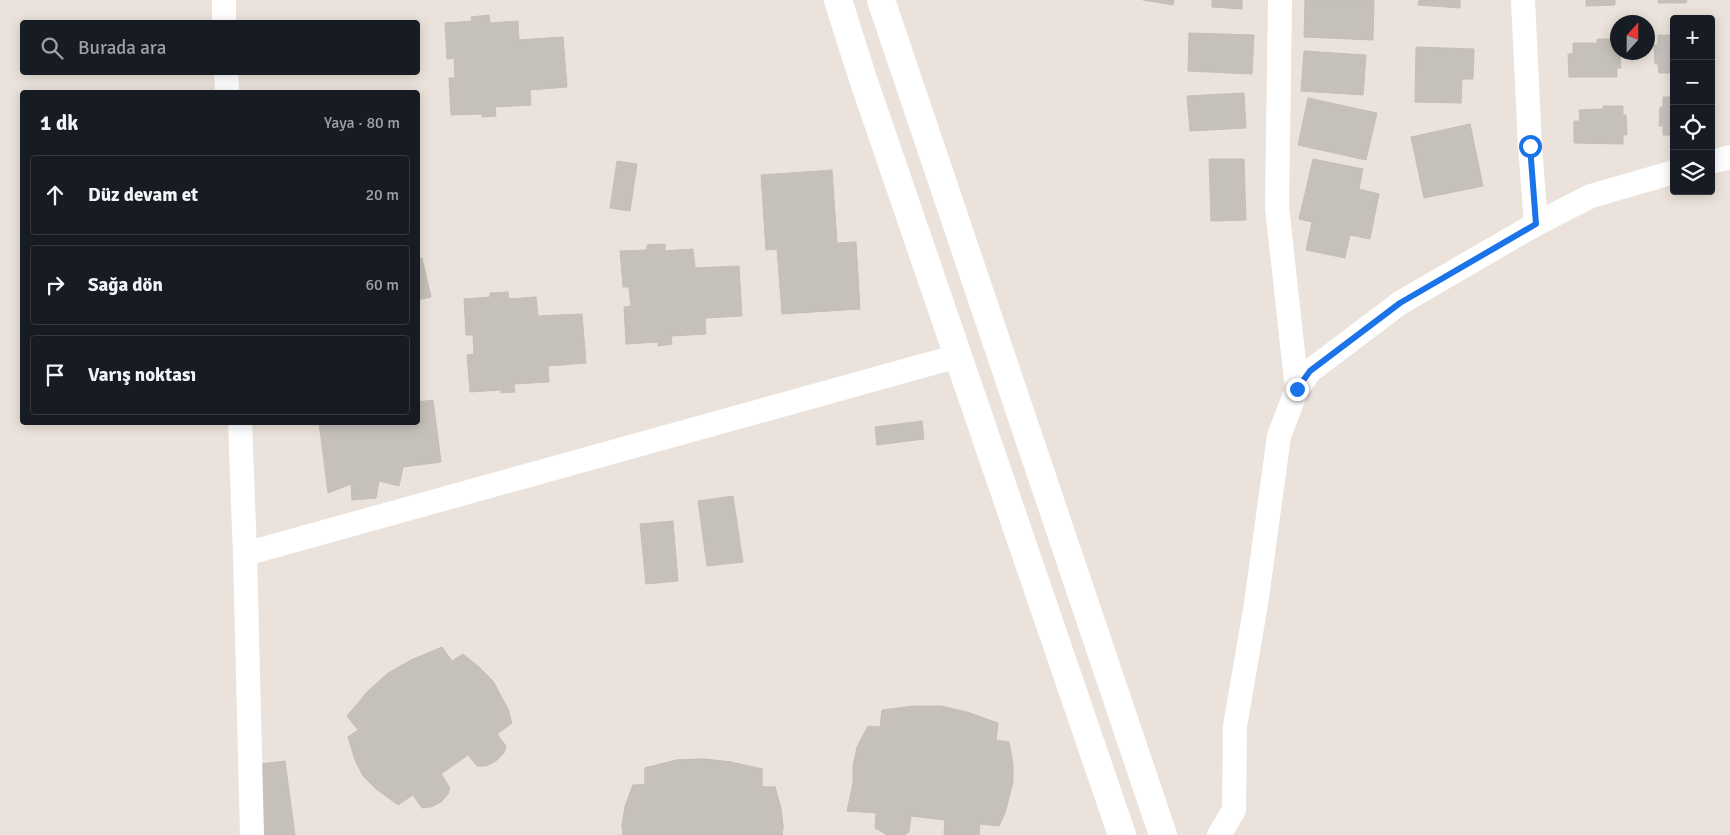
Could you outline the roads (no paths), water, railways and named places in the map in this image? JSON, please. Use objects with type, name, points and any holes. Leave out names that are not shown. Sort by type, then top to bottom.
[{"type":"street","points":[[224,0],[224,20]]},
{"type":"street","points":[[838,0],[862,76],[1122,835]]},
{"type":"street","points":[[880,0],[1163,835]]},
{"type":"street","points":[[1280,0],[1277,207],[1297,389]]},
{"type":"street","points":[[1523,0],[1536,224]]},
{"type":"street","points":[[226,75],[227,90]]},
{"type":"street","points":[[1715,161],[1730,157]]},
{"type":"street","points":[[1219,835],[1234,810],[1235,726],[1256,604],[1279,436],[1297,389],[1310,371],[1400,303],[1536,224],[1591,196],[1670,173]]},
{"type":"street","points":[[245,554],[958,356]]},
{"type":"street","points":[[240,425],[252,835]]}]
